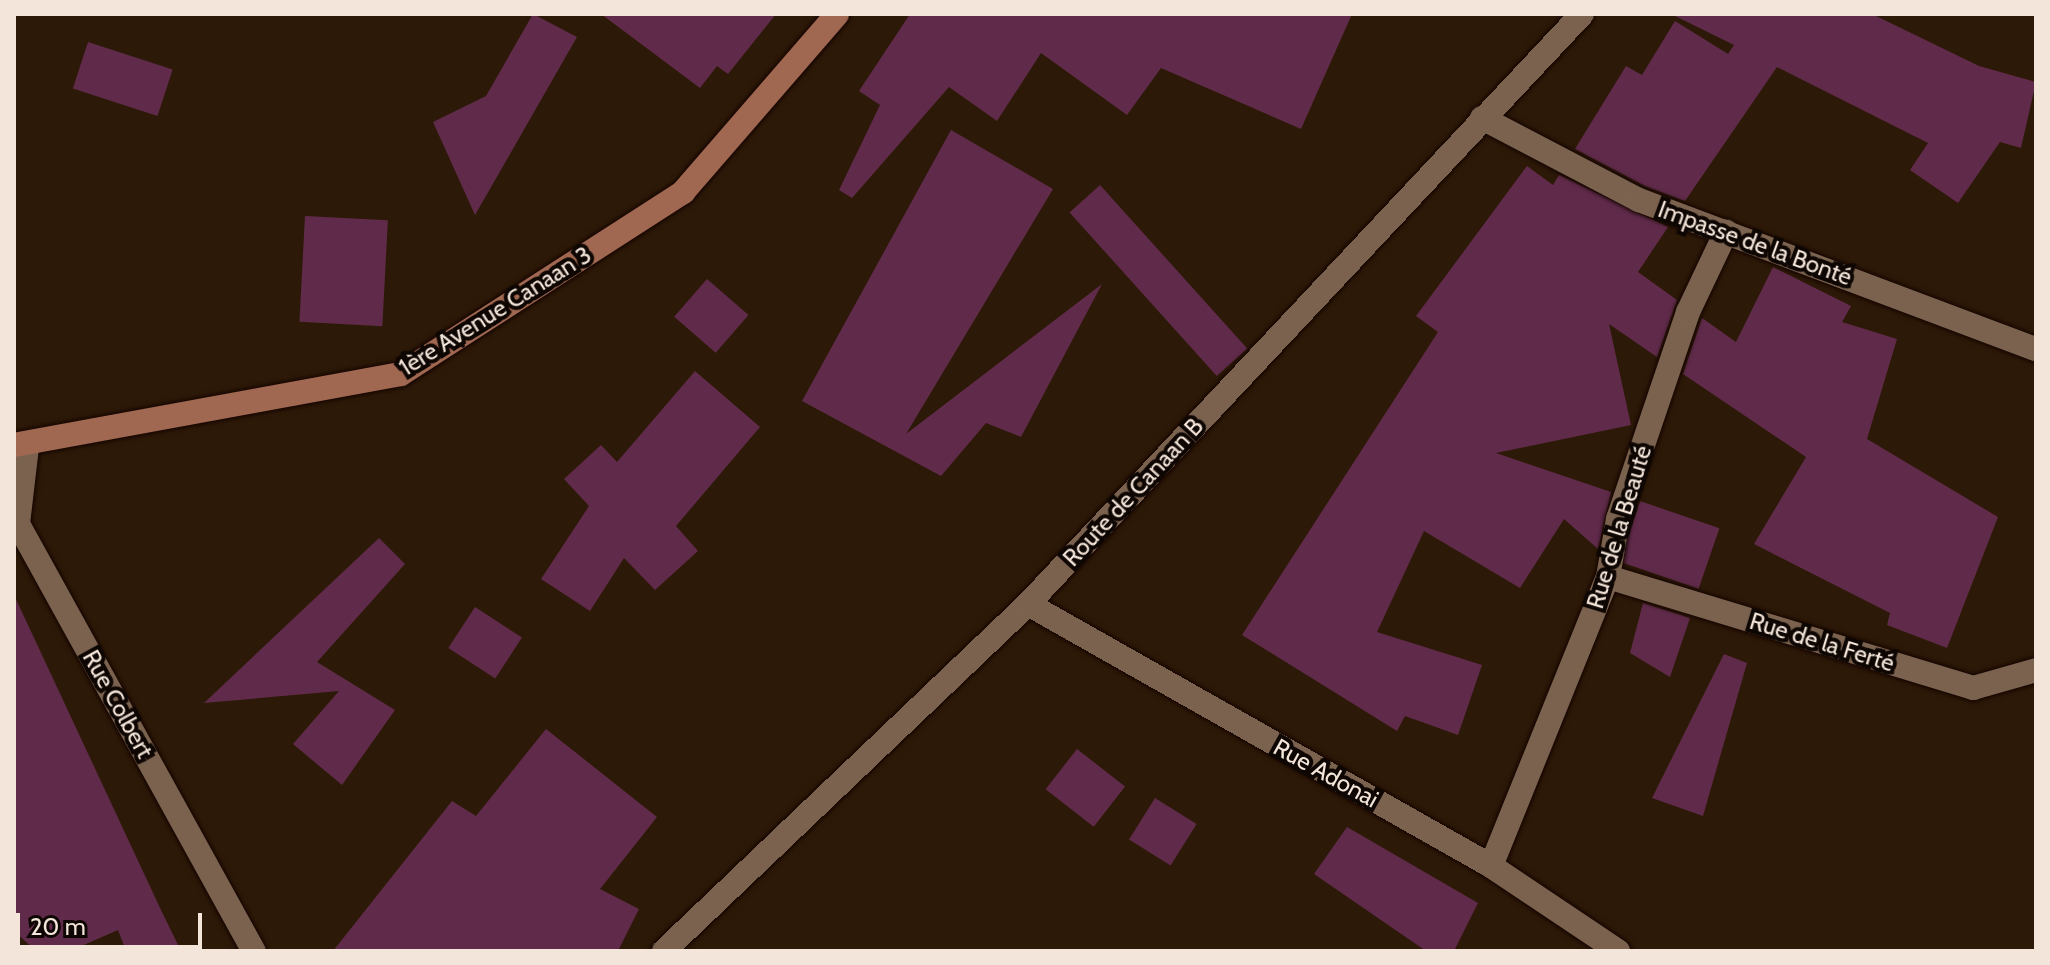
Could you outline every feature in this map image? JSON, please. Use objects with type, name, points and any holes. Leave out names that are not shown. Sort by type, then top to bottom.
[{"type":"main road","name":"1ère Avenue Canaan 3","points":[[21,446],[401,374],[683,192],[837,14]]},
{"type":"street","name":"Route de Canaan B","points":[[664,951],[1028,604],[1582,14]]},
{"type":"street","name":"Impasse de la Bonté","points":[[1482,118],[1639,200],[2036,349]]},
{"type":"street","name":"Rue de la Beauté","points":[[1491,866],[1608,577],[1618,519],[1688,312],[1726,232]]},
{"type":"street","name":"Rue Colbert","points":[[21,446],[18,524],[254,951]]},
{"type":"street","name":"Rue de la Ferté","points":[[1608,577],[1973,688],[2036,670]]},
{"type":"street","name":"Rue Adonai","points":[[1028,604],[1491,866],[1618,951]]},
{"type":"building","points":[[533,14],[577,37],[475,215],[433,122],[486,96]]},
{"type":"building","points":[[601,14],[776,14],[728,74],[717,66],[700,88]]},
{"type":"building","points":[[910,14],[1352,14],[1301,129],[1161,68],[1127,115],[1041,53],[997,121],[949,87],[852,198],[839,190],[880,105],[859,91]]},
{"type":"building","points":[[1671,14],[1872,14],[1979,66],[2036,82],[2021,148],[2000,142],[1958,203],[1910,170],[1928,143],[1777,67],[1685,201],[1645,186],[1575,149],[1626,66],[1642,75],[1675,21],[1728,54],[1734,45]]},
{"type":"building","points":[[88,42],[173,70],[158,116],[73,89]]},
{"type":"building","points":[[951,130],[1053,189],[906,434],[1102,284],[1021,437],[986,423],[941,476],[802,401]]},
{"type":"building","points":[[1527,166],[1553,185],[1559,175],[1668,227],[1638,272],[1677,300],[1657,357],[1609,324],[1631,425],[1496,453],[1611,492],[1598,549],[1564,519],[1520,588],[1424,531],[1377,632],[1482,665],[1458,735],[1405,716],[1397,731],[1242,635],[1438,332],[1416,316]]},
{"type":"building","points":[[1100,185],[1247,348],[1217,376],[1070,212]]},
{"type":"building","points":[[305,216],[388,220],[382,326],[299,322]]},
{"type":"building","points":[[1773,267],[1851,306],[1842,322],[1897,339],[1867,439],[1998,517],[1947,648],[1887,625],[1890,613],[1754,544],[1806,457],[1683,374],[1702,318],[1736,342]]},
{"type":"building","points":[[707,279],[749,315],[716,353],[674,317]]},
{"type":"building","points":[[695,371],[760,427],[676,526],[698,551],[655,590],[624,558],[590,611],[541,579],[589,506],[564,479],[601,445],[617,462]]},
{"type":"building","points":[[1640,501],[1719,528],[1699,589],[1619,562]]},
{"type":"building","points":[[379,538],[405,564],[317,662],[395,710],[342,785],[293,744],[339,691],[204,703]]},
{"type":"building","points":[[14,595],[181,951],[126,951],[118,930],[70,951],[36,951],[14,931]]},
{"type":"building","points":[[1643,603],[1690,618],[1670,677],[1630,653]]},
{"type":"building","points":[[475,607],[522,637],[495,679],[448,648]]},
{"type":"building","points":[[1724,654],[1747,663],[1703,816],[1652,798]]},
{"type":"building","points":[[546,729],[657,817],[600,889],[639,909],[618,951],[333,951],[452,801],[476,816]]},
{"type":"building","points":[[1077,749],[1125,787],[1094,827],[1046,789]]},
{"type":"building","points":[[1155,798],[1197,824],[1171,866],[1129,840]]},
{"type":"building","points":[[1347,827],[1478,903],[1454,951],[1426,951],[1314,874]]}]
